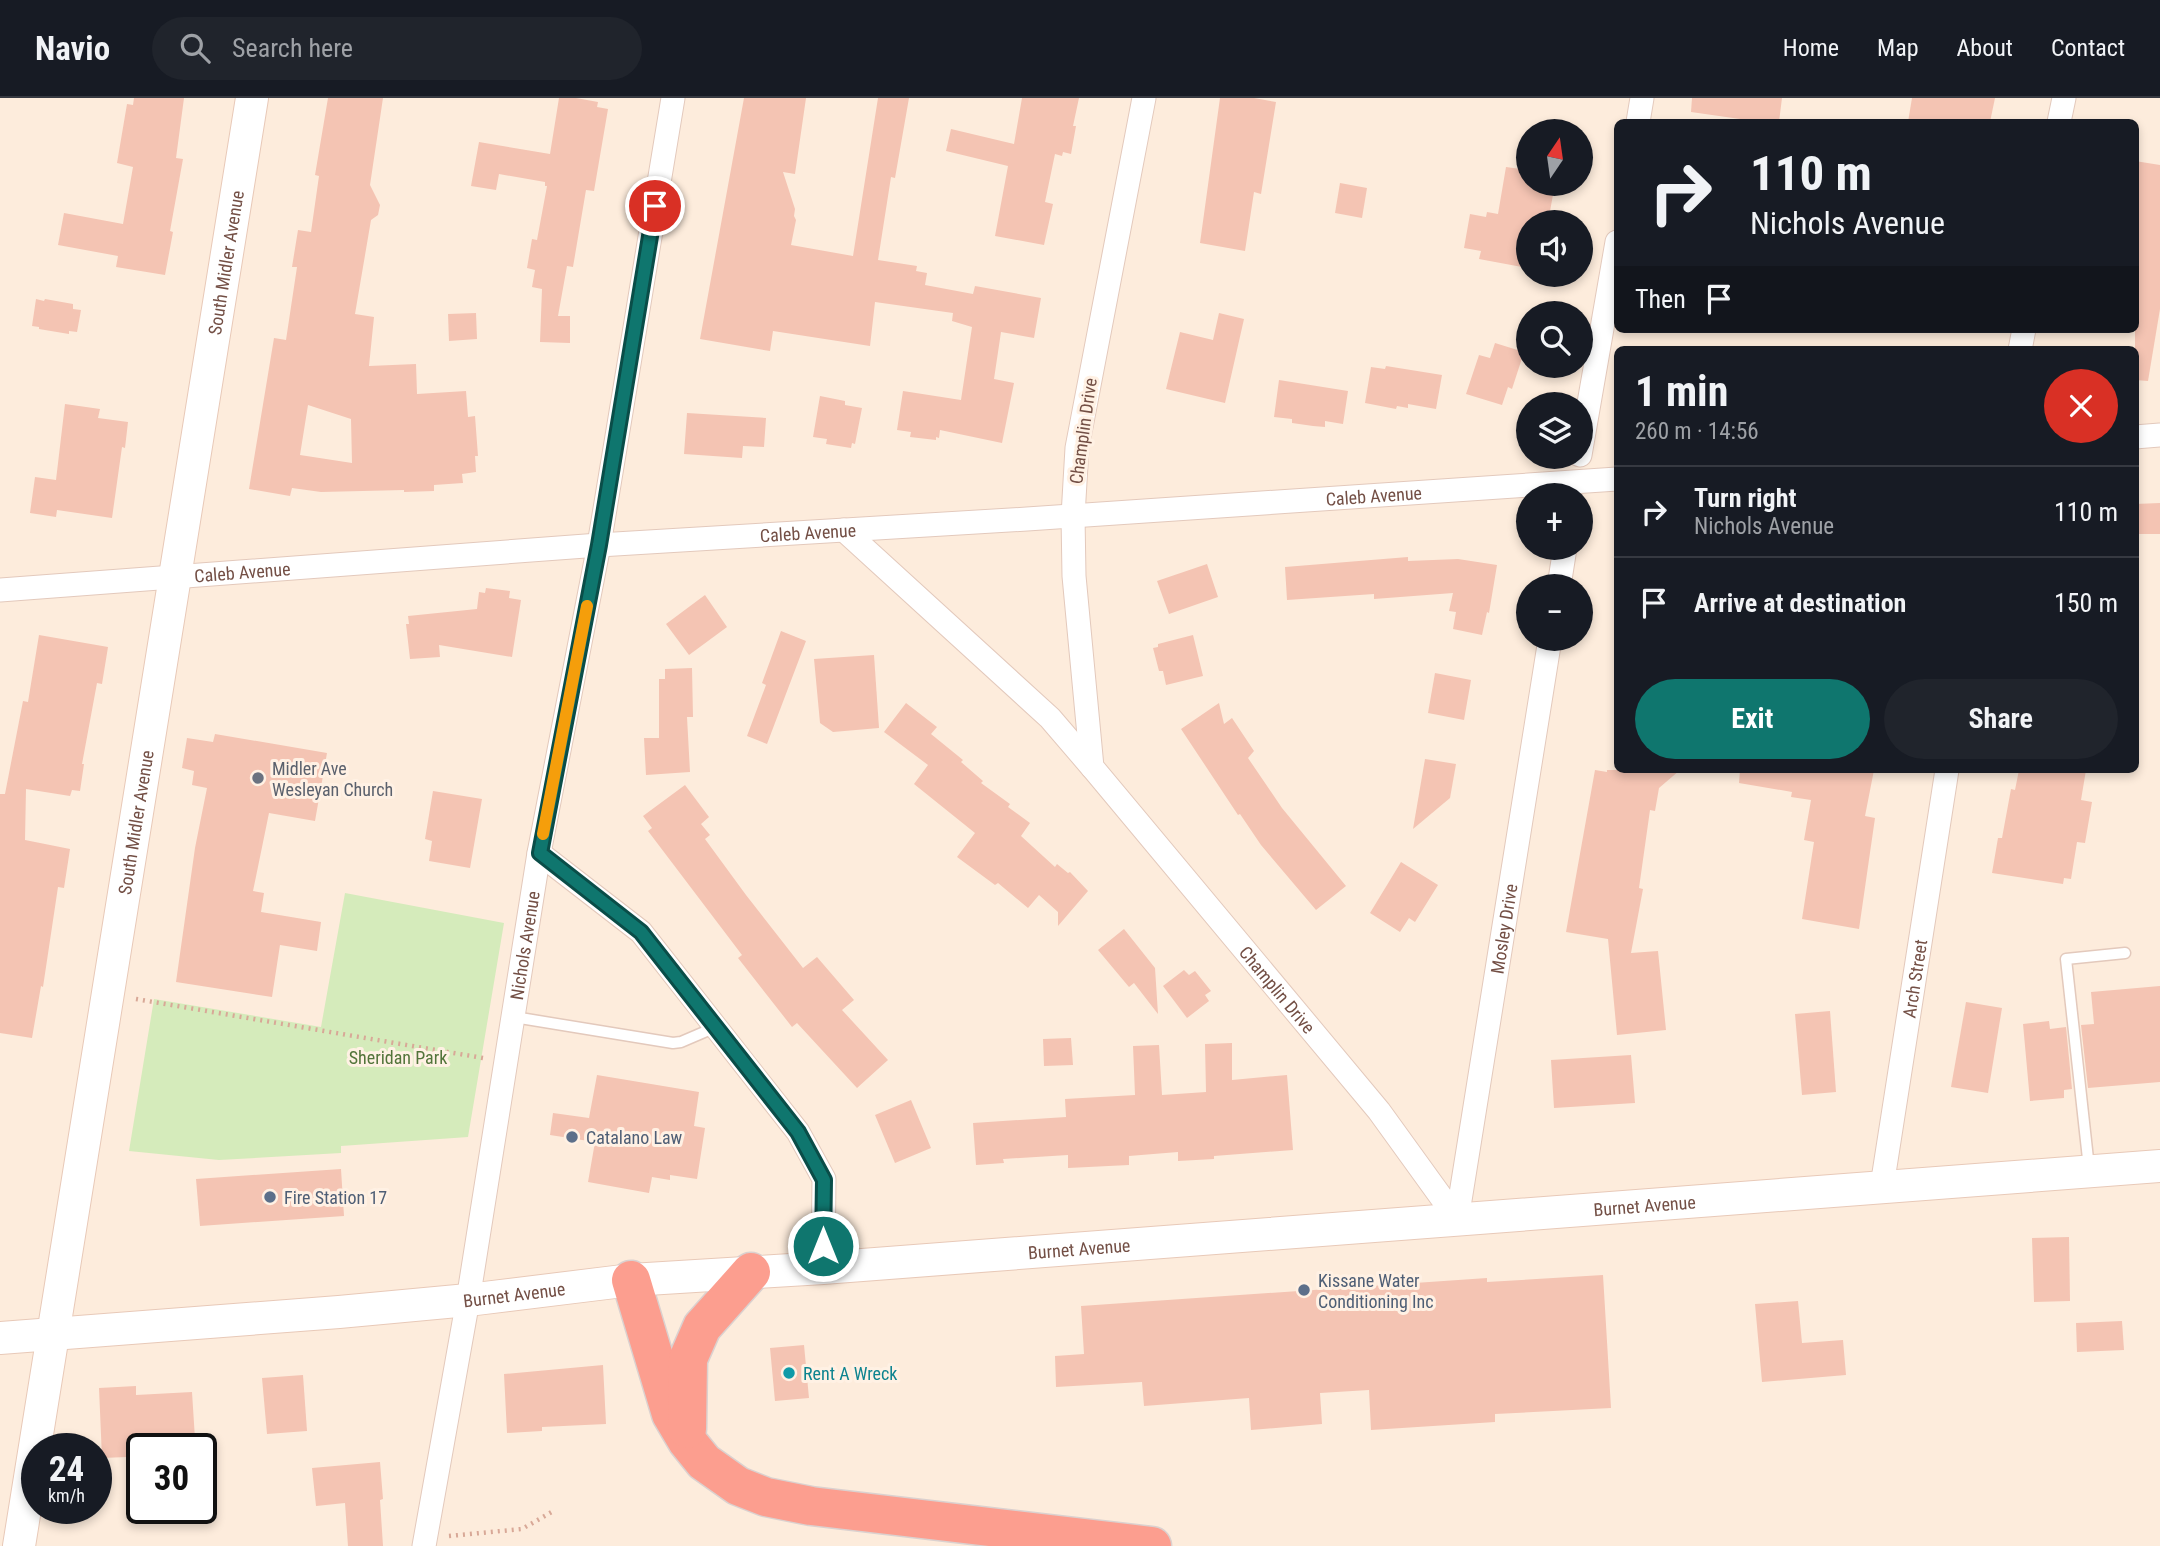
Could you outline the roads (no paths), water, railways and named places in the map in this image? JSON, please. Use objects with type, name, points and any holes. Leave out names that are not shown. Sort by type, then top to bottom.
[{"type":"highway","points":[[687,1441],[688,1359],[702,1327],[751,1272]]},
{"type":"highway","points":[[631,1280],[671,1414],[687,1441],[704,1462],[738,1486],[766,1497],[811,1506],[1152,1546]]},
{"type":"main road","name":"South Midler Avenue","points":[[19,1546],[252,98]]},
{"type":"main road","name":"Burnet Avenue","points":[[0,1338],[339,1312],[468,1300],[631,1280],[823,1268],[2160,1166]]},
{"type":"street","name":"Nichols Avenue","points":[[425,1542],[468,1300],[540,853],[599,545],[673,98]]},
{"type":"street","name":"Champlin Drive","points":[[1092,767],[1074,576],[1073,516],[1077,448],[1144,98]]},
{"type":"street","points":[[1638,119],[1642,98]]},
{"type":"street","points":[[2060,119],[2064,98]]},
{"type":"street","points":[[1591,392],[1614,259]]},
{"type":"street","points":[[2139,437],[2160,435]]},
{"type":"street","name":"Caleb Avenue","points":[[1593,484],[1614,479]]},
{"type":"street","name":"Caleb Avenue","points":[[0,590],[599,545],[1516,492]]},
{"type":"street","name":"Champlin Drive","points":[[845,530],[1049,718],[1379,1111],[1457,1219]]},
{"type":"street","name":"Mosley Drive","points":[[1457,1219],[1548,651]]},
{"type":"street","name":"Arch Street","points":[[1882,1186],[1947,773]]},
{"type":"street","points":[[540,853],[641,932],[798,1132],[824,1180],[823,1268]]},
{"type":"lane","points":[[2090,1171],[2066,959],[2125,953]]},
{"type":"lane","points":[[514,1017],[673,1043],[716,1027]]},
{"type":"place","name":"Midler Ave Wesleyan Church","points":[[258,778]]},
{"type":"place","name":"Catalano Law","points":[[572,1137]]},
{"type":"place","name":"Fire Station 17","points":[[270,1197]]},
{"type":"place","name":"Kissane Water Conditioning Inc","points":[[1304,1290]]},
{"type":"place","name":"Rent A Wreck","points":[[789,1373]]},
{"type":"park label","name":"Sheridan Park","points":[[398,1057]]}]
